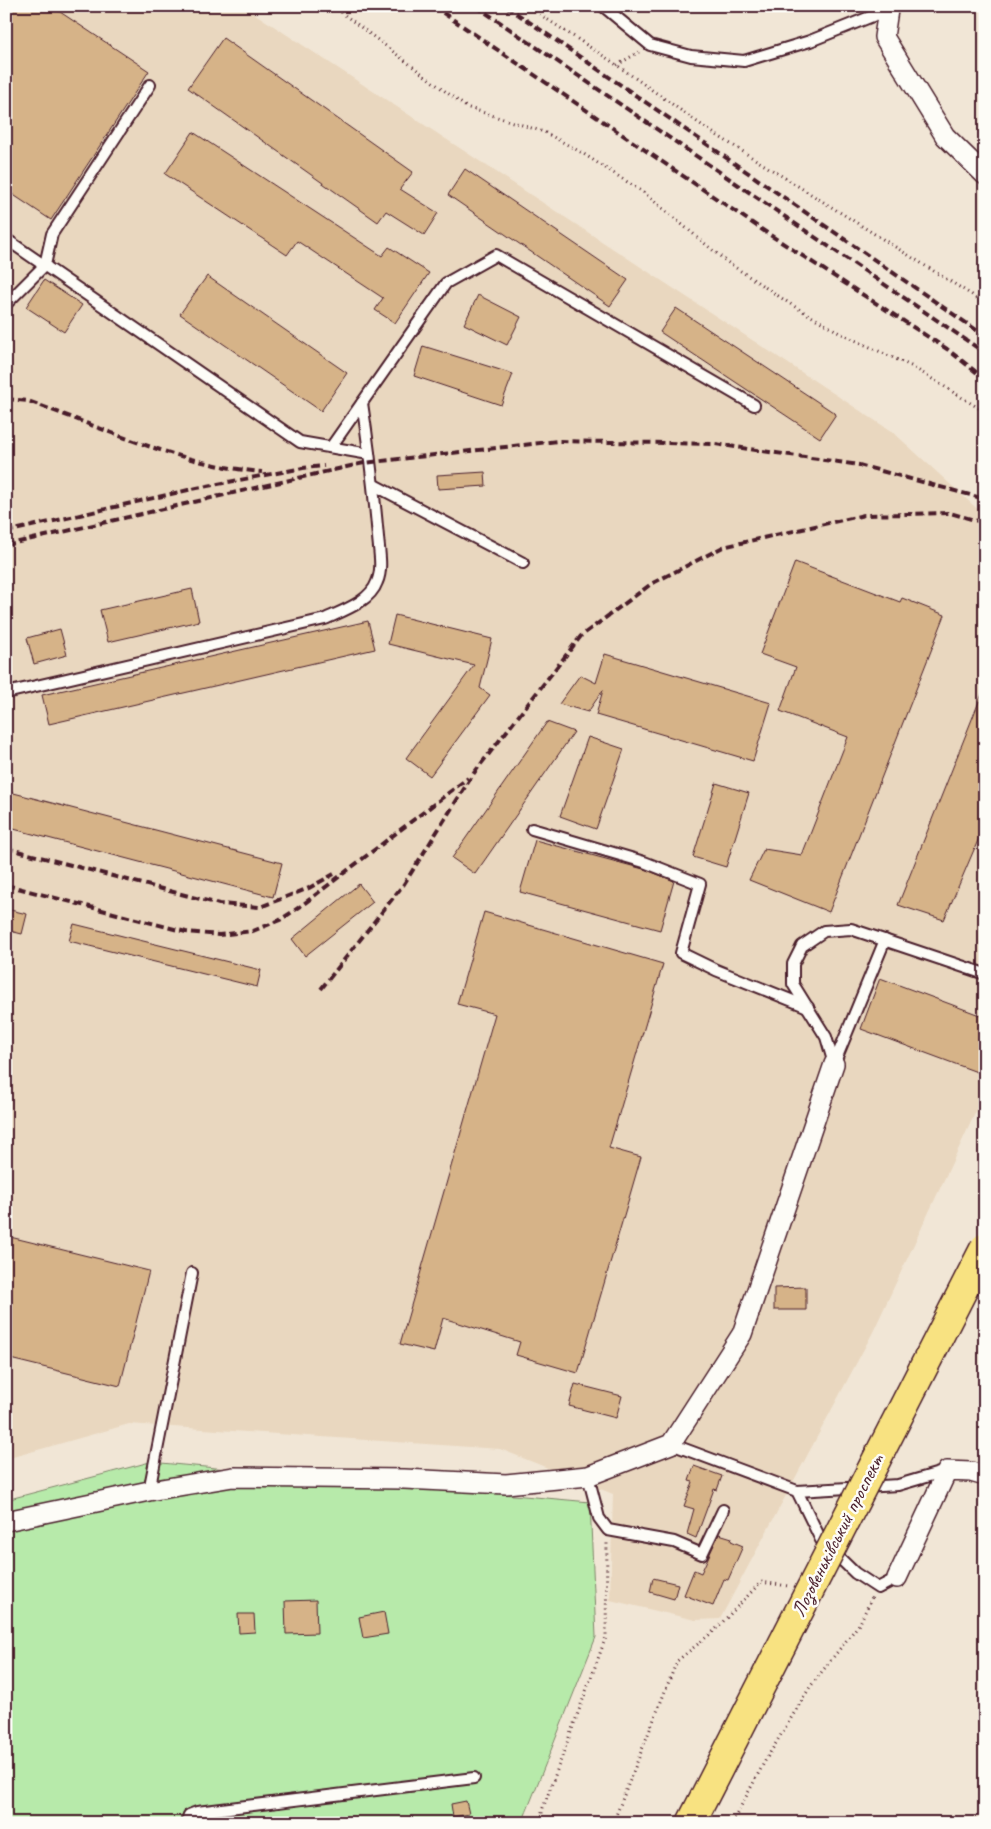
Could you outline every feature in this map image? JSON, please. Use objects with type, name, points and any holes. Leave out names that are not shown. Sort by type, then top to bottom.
[{"type":"highway","name":"Лозовеньківський проспект","points":[[691,1823],[985,1247]]},
{"type":"street","points":[[891,8],[884,37],[945,136],[985,175]]},
{"type":"street","points":[[6,1521],[149,1491],[233,1476],[404,1479],[506,1484],[588,1476],[671,1444],[742,1334],[834,1064]]},
{"type":"street","points":[[897,1578],[947,1471],[971,1472],[985,1476]]},
{"type":"lane","points":[[603,6],[650,45],[691,56],[744,61],[810,41],[891,8]]},
{"type":"lane","points":[[6,304],[45,265],[52,234],[150,85]]},
{"type":"lane","points":[[6,239],[300,442],[370,454]]},
{"type":"lane","points":[[331,447],[446,283],[496,255],[754,405]]},
{"type":"lane","points":[[6,693],[325,619],[352,607],[367,596],[377,583],[380,565],[374,485],[362,403]]},
{"type":"lane","points":[[374,485],[523,563]]},
{"type":"lane","points":[[532,829],[644,862],[700,884],[681,953],[716,970],[808,1007]]},
{"type":"lane","points":[[834,1064],[826,1037],[793,984],[793,964],[802,946],[824,931],[851,929],[985,974]]},
{"type":"lane","points":[[834,1064],[885,940]]},
{"type":"lane","points":[[149,1491],[192,1273]]},
{"type":"lane","points":[[671,1444],[797,1490],[898,1485],[947,1471]]},
{"type":"lane","points":[[588,1476],[600,1518],[608,1530],[674,1542],[702,1554],[724,1510]]},
{"type":"lane","points":[[797,1490],[821,1540],[854,1573],[878,1588],[897,1578]]},
{"type":"lane","points":[[186,1823],[189,1815],[197,1812],[474,1778]]},
{"type":"path","points":[[333,6],[466,107],[544,132],[579,151],[643,192],[727,262],[792,305],[842,334],[914,367],[985,412]]},
{"type":"path","points":[[527,6],[710,131],[964,290],[985,306]]},
{"type":"path","points":[[616,65],[650,45]]},
{"type":"path","points":[[540,1823],[543,1808],[606,1637],[608,1530]]},
{"type":"path","points":[[613,1823],[678,1661],[714,1631],[761,1582],[790,1586]]},
{"type":"path","points":[[732,1823],[765,1761],[810,1687],[860,1623],[878,1588]]},
{"type":"shaded area","points":[[6,6],[243,6],[894,433],[985,516],[985,1092],[873,1332],[720,1619],[695,1620],[610,1600],[613,1494],[500,1449],[129,1424],[6,1459]]},
{"type":"green space","points":[[150,1462],[590,1502],[596,1637],[522,1823],[6,1823],[6,1500]]},
{"type":"building","points":[[6,6],[51,6],[149,71],[51,220],[6,190]]},
{"type":"building","points":[[223,38],[413,172],[400,189],[438,213],[424,235],[386,211],[378,222],[188,88]]},
{"type":"building","points":[[193,132],[382,256],[389,247],[429,273],[395,323],[375,310],[383,298],[297,241],[287,255],[165,174]]},
{"type":"building","points":[[465,169],[628,280],[610,306],[448,195]]},
{"type":"building","points":[[207,276],[347,373],[321,411],[180,314]]},
{"type":"building","points":[[44,280],[82,305],[64,332],[26,307]]},
{"type":"building","points":[[478,295],[521,317],[507,345],[464,324]]},
{"type":"building","points":[[676,308],[836,414],[820,438],[660,332]]},
{"type":"building","points":[[423,346],[513,374],[501,405],[414,376]]},
{"type":"building","points":[[485,472],[486,486],[438,489],[437,475]]},
{"type":"building","points":[[795,562],[900,602],[902,598],[945,615],[829,912],[749,880],[764,849],[802,855],[848,737],[780,711],[796,667],[760,654]]},
{"type":"building","points":[[192,589],[199,621],[108,642],[100,610]]},
{"type":"building","points":[[395,615],[492,639],[480,688],[490,695],[430,776],[406,758],[474,665],[388,644]]},
{"type":"building","points":[[368,621],[375,649],[49,724],[42,695]]},
{"type":"building","points":[[60,629],[67,655],[34,664],[27,638]]},
{"type":"building","points":[[605,654],[771,703],[753,761],[596,715],[603,690],[588,712],[559,704],[580,675],[596,683]]},
{"type":"building","points":[[984,689],[985,824],[944,920],[898,905]]},
{"type":"building","points":[[547,722],[574,732],[475,874],[452,858]]},
{"type":"building","points":[[588,737],[624,749],[596,829],[560,816]]},
{"type":"building","points":[[716,783],[749,793],[726,867],[693,857]]},
{"type":"building","points":[[6,791],[282,863],[273,897],[6,827]]},
{"type":"building","points":[[535,840],[647,870],[674,881],[660,930],[520,892]]},
{"type":"building","points":[[359,884],[373,902],[305,956],[292,939]]},
{"type":"building","points":[[6,909],[27,914],[22,934],[6,930]]},
{"type":"building","points":[[484,912],[663,964],[609,1148],[641,1157],[578,1373],[516,1355],[520,1342],[443,1318],[434,1352],[400,1344],[495,1014],[457,1004]]},
{"type":"building","points":[[74,924],[261,970],[257,987],[69,941]]},
{"type":"building","points":[[880,978],[985,1017],[985,1075],[861,1029]]},
{"type":"building","points":[[6,1236],[149,1271],[120,1386],[6,1358]]},
{"type":"building","points":[[806,1287],[806,1310],[774,1310],[774,1288]]},
{"type":"building","points":[[575,1384],[622,1396],[616,1418],[569,1406]]},
{"type":"building","points":[[694,1466],[722,1476],[717,1490],[714,1489],[696,1538],[687,1534],[694,1509],[684,1506],[693,1482],[689,1481]]},
{"type":"building","points":[[719,1534],[732,1538],[731,1541],[743,1546],[728,1580],[724,1579],[713,1606],[684,1595],[694,1570],[701,1573]]},
{"type":"building","points":[[653,1578],[678,1584],[674,1599],[650,1592]]},
{"type":"building","points":[[316,1600],[317,1633],[286,1634],[285,1601]]},
{"type":"building","points":[[384,1612],[388,1634],[363,1638],[359,1617]]},
{"type":"building","points":[[238,1614],[254,1614],[255,1632],[239,1633]]},
{"type":"building","points":[[466,1801],[469,1814],[453,1817],[451,1804]]},
{"type":"railway","points":[[433,6],[767,233],[947,349],[985,379]]},
{"type":"railway","points":[[476,6],[985,353]]},
{"type":"railway","points":[[506,6],[985,336]]},
{"type":"railway","points":[[6,399],[28,401],[173,454],[202,462],[262,472]]},
{"type":"railway","points":[[6,545],[364,463],[558,441],[715,444],[859,465],[985,499]]},
{"type":"railway","points":[[6,532],[197,488],[303,468],[324,466]]},
{"type":"railway","points":[[321,989],[404,884],[474,773],[581,636],[651,584],[723,547],[864,515],[950,513],[985,523]]},
{"type":"railway","points":[[6,885],[186,932],[219,935],[253,931],[280,920],[301,906],[468,778]]},
{"type":"railway","points":[[6,848],[219,904],[260,907],[309,888],[334,874]]}]
